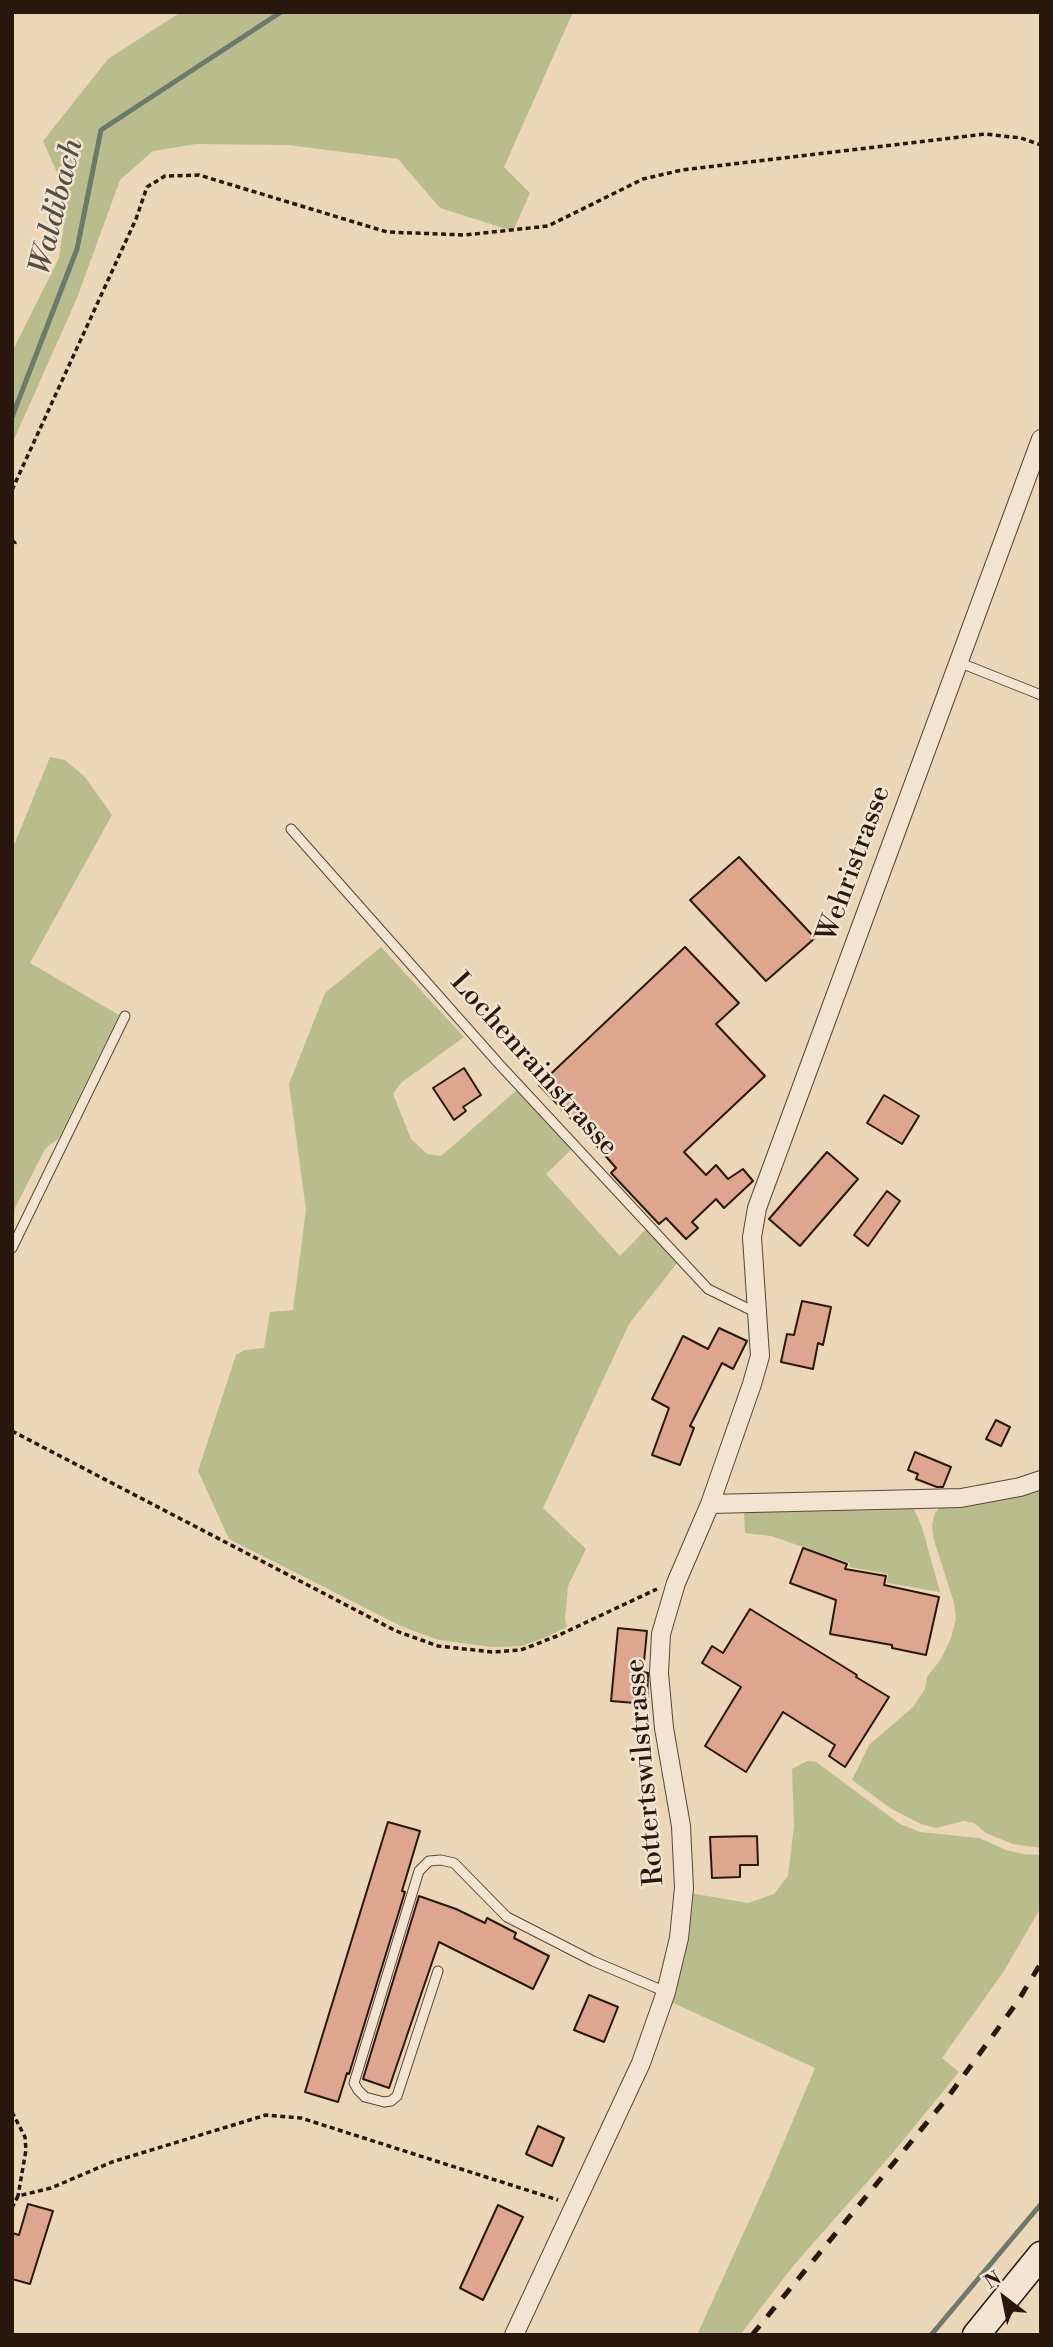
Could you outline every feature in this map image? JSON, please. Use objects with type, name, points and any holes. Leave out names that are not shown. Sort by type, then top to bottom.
[{"type":"main road","points":[[976,2335],[1041,2255]]},
{"type":"street","name":"Wehristrasse","points":[[757,1313],[752,1237],[757,1208],[1041,439]]},
{"type":"street","name":"Rottertswilstrasse","points":[[513,2335],[641,2063],[666,1992],[679,1938],[684,1888],[681,1826],[664,1728],[659,1674],[661,1634],[676,1583],[710,1504],[752,1384],[760,1356],[757,1313]]},
{"type":"street","points":[[710,1504],[961,1498],[1041,1480]]},
{"type":"lane","points":[[958,662],[1041,695]]},
{"type":"lane","name":"Lochenrainstrasse","points":[[291,829],[499,1064],[708,1289],[757,1313]]},
{"type":"lane","points":[[12,1248],[125,1016]]},
{"type":"lane","points":[[438,1971],[397,2096],[384,2102],[365,2097],[354,2083],[415,1882],[419,1871],[429,1861],[454,1863],[507,1917],[593,1961],[666,1992]]},
{"type":"path","points":[[12,490],[136,219],[147,187],[165,176],[199,175],[387,232],[465,235],[548,226],[643,179],[682,170],[985,134],[1021,138],[1041,145]]},
{"type":"path","points":[[12,540],[15,543],[12,548]]},
{"type":"path","points":[[12,1431],[396,1631],[438,1646],[492,1652],[522,1650],[656,1589],[676,1583]]},
{"type":"path","points":[[12,2112],[25,2137],[26,2150],[18,2196],[12,2208]]},
{"type":"path","points":[[18,2196],[51,2188],[112,2162],[266,2115],[301,2119],[574,2205]]},
{"type":"green space","points":[[181,12],[573,12],[504,167],[530,193],[513,231],[440,208],[398,159],[288,145],[196,144],[153,151],[120,180],[77,298],[12,444],[12,352],[59,258],[68,197],[43,141],[108,59]]},
{"type":"green space","points":[[50,757],[65,760],[85,777],[112,815],[30,963],[119,1015],[59,1138],[45,1149],[15,1208],[12,1226],[12,850]]},
{"type":"green space","points":[[381,947],[464,1037],[401,1083],[393,1094],[411,1139],[427,1154],[441,1156],[517,1090],[572,1149],[546,1174],[620,1256],[647,1228],[677,1263],[629,1324],[543,1508],[586,1549],[568,1586],[565,1619],[567,1627],[521,1646],[492,1647],[439,1640],[403,1627],[229,1539],[198,1471],[236,1355],[245,1350],[264,1348],[270,1312],[293,1310],[306,1210],[289,1084],[325,993]]},
{"type":"green space","points":[[1041,1488],[1041,1848],[1013,1844],[986,1833],[974,1823],[964,1821],[936,1828],[921,1824],[890,1808],[852,1780],[869,1745],[913,1707],[925,1689],[927,1677],[941,1659],[951,1638],[956,1619],[954,1603],[934,1540],[932,1525],[935,1513],[941,1506]]},
{"type":"green space","points":[[913,1507],[922,1527],[940,1592],[887,1583],[888,1574],[849,1567],[850,1563],[771,1536],[745,1533],[744,1511]]},
{"type":"green space","points":[[807,1761],[816,1762],[900,1824],[920,1832],[979,1838],[1006,1850],[1041,1855],[1041,1907],[1004,1971],[942,2058],[959,2072],[891,2155],[793,2266],[740,2335],[697,2335],[815,2068],[669,2001],[690,1893],[748,1903],[774,1894],[788,1876],[794,1826],[792,1769]]},
{"type":"building","points":[[739,857],[815,938],[766,981],[690,900]]},
{"type":"building","points":[[685,947],[739,1003],[716,1024],[765,1076],[684,1152],[706,1175],[716,1165],[728,1179],[743,1169],[753,1181],[724,1208],[716,1199],[692,1222],[698,1228],[686,1239],[666,1218],[659,1224],[611,1173],[616,1168],[539,1085]]},
{"type":"building","points":[[464,1068],[481,1095],[463,1107],[466,1111],[454,1120],[433,1088]]},
{"type":"building","points":[[884,1095],[919,1116],[902,1144],[867,1123]]},
{"type":"building","points":[[827,1152],[858,1179],[800,1246],[769,1219]]},
{"type":"building","points":[[887,1191],[900,1201],[868,1246],[854,1235]]},
{"type":"building","points":[[802,1301],[831,1307],[823,1345],[818,1343],[813,1369],[781,1362],[787,1334],[794,1335]]},
{"type":"building","points":[[719,1328],[747,1341],[733,1369],[722,1363],[690,1426],[694,1428],[680,1465],[652,1455],[669,1408],[652,1399],[683,1336],[708,1349]]},
{"type":"building","points":[[996,1420],[1010,1427],[1001,1446],[986,1439]]},
{"type":"building","points":[[915,1452],[951,1467],[943,1487],[916,1479],[918,1474],[908,1470]]},
{"type":"building","points":[[803,1548],[847,1564],[845,1569],[886,1576],[884,1585],[939,1597],[926,1655],[892,1648],[892,1645],[830,1634],[836,1600],[790,1583]]},
{"type":"building","points":[[750,1609],[889,1697],[845,1767],[829,1756],[835,1745],[783,1712],[746,1772],[705,1746],[741,1687],[702,1663],[712,1646],[723,1653]]},
{"type":"building","points":[[618,1628],[647,1631],[643,1672],[648,1673],[647,1704],[611,1701]]},
{"type":"building","points":[[388,1822],[420,1831],[402,1891],[405,1892],[338,2102],[305,2092]]},
{"type":"building","points":[[757,1836],[758,1865],[740,1865],[740,1877],[712,1878],[710,1837]]},
{"type":"building","points":[[419,1896],[485,1923],[487,1918],[516,1933],[514,1938],[549,1956],[533,1989],[439,1942],[389,2088],[363,2079]]},
{"type":"building","points":[[589,1995],[618,2007],[604,2042],[574,2030]]},
{"type":"building","points":[[538,2126],[564,2138],[552,2166],[526,2154]]},
{"type":"building","points":[[28,2204],[53,2211],[30,2284],[12,2279],[12,2233],[19,2235]]},
{"type":"building","points":[[498,2205],[523,2217],[483,2300],[460,2288]]},
{"type":"waterway","name":"Waldibach","points":[[12,417],[77,249],[101,130],[281,12]]},
{"type":"waterway","points":[[931,2335],[1041,2204]]},
{"type":"railway","points":[[752,2335],[948,2097],[1018,2001],[1041,1963]]}]
